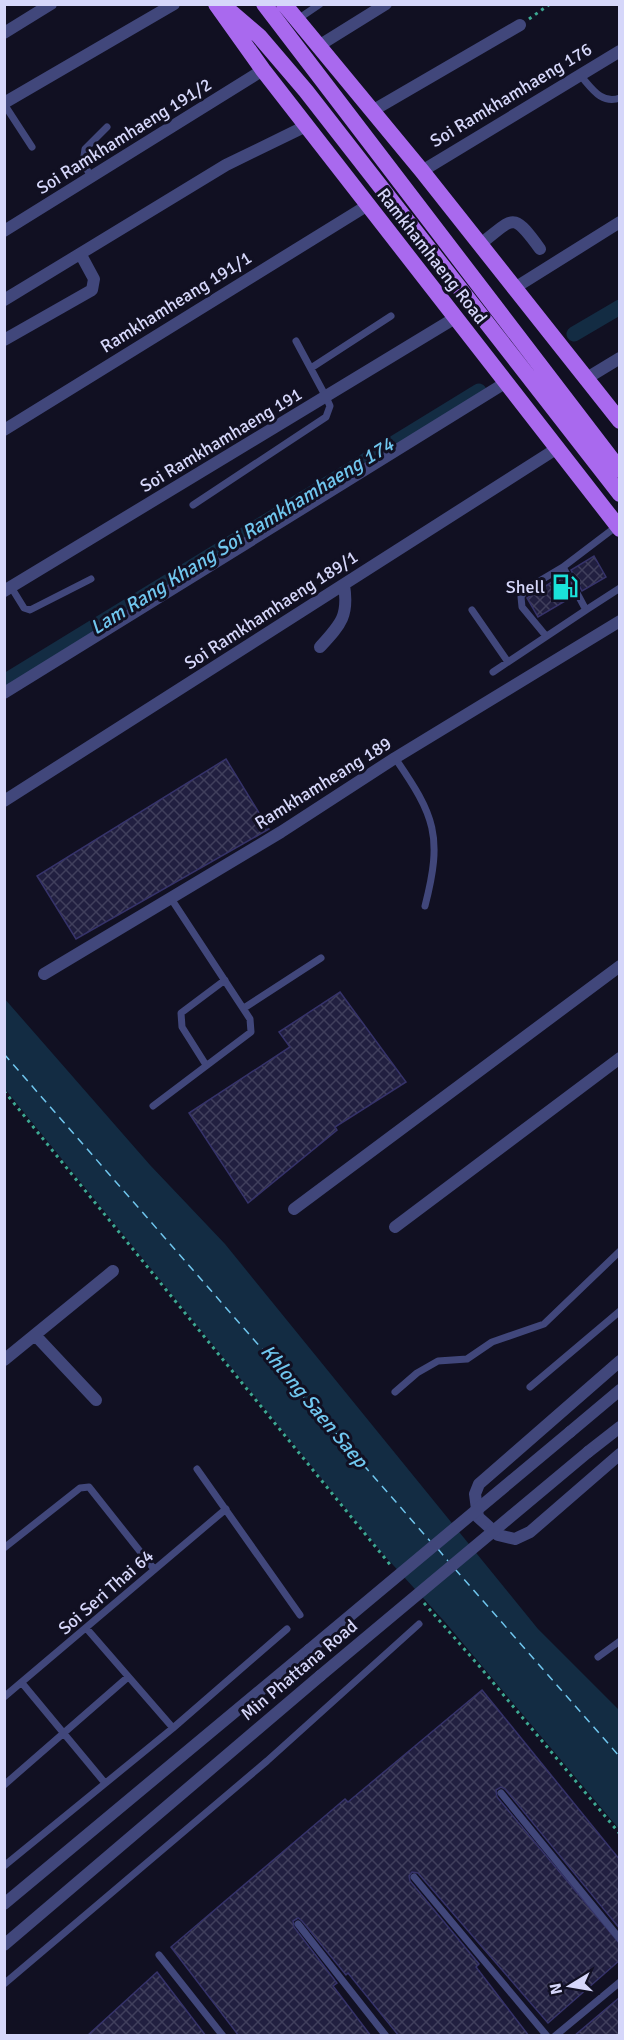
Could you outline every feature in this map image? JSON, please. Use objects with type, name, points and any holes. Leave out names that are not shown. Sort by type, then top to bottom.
[{"type":"main road","name":"Ramkhamhaeng Road","points":[[216,4],[263,70],[618,528]]},
{"type":"main road","name":"Ramkhamhaeng Road","points":[[222,4],[259,36],[306,91],[620,494]]},
{"type":"main road","name":"Ramkhamhaeng Road","points":[[264,4],[620,470]]},
{"type":"main road","points":[[284,4],[422,171],[513,289],[620,421]]},
{"type":"street","points":[[4,33],[51,4]]},
{"type":"street","points":[[4,103],[174,4]]},
{"type":"street","points":[[320,45],[386,4]]},
{"type":"street","points":[[372,111],[520,25]]},
{"type":"street","name":"Soi Ramkhamhaeng 176","points":[[422,171],[620,51]]},
{"type":"street","name":"Soi Ramkhamhaeng 191/2","points":[[4,231],[263,70]]},
{"type":"street","points":[[4,300],[226,165],[306,126]]},
{"type":"street","name":"Ramkhamheang 191/1","points":[[4,430],[368,205]]},
{"type":"street","points":[[479,245],[506,223],[514,221],[521,224],[540,249]]},
{"type":"street","points":[[513,289],[620,222]]},
{"type":"street","points":[[4,340],[92,290],[94,279],[81,255]]},
{"type":"street","name":"Soi Ramkhamhaeng 191","points":[[8,589],[455,318]]},
{"type":"street","points":[[587,378],[620,358]]},
{"type":"street","points":[[4,693],[506,383]]},
{"type":"street","name":"Soi Ramkhamhaeng 189/1","points":[[4,801],[556,449]]},
{"type":"street","points":[[320,647],[344,618],[347,604],[344,585]]},
{"type":"street","name":"Ramkhamheang 189","points":[[44,974],[281,832],[395,758],[620,621]]},
{"type":"street","points":[[294,1209],[620,966]]},
{"type":"street","points":[[395,1227],[620,1058]]},
{"type":"street","points":[[4,1360],[113,1271]]},
{"type":"street","points":[[35,1335],[96,1400]]},
{"type":"street","points":[[620,1361],[479,1484],[475,1494],[478,1517],[498,1535],[515,1539],[530,1532],[620,1454]]},
{"type":"street","name":"Min Phattana Road","points":[[4,1904],[620,1390]]},
{"type":"street","name":"Min Phattana Road","points":[[4,1945],[320,1676],[620,1427]]},
{"type":"lane","points":[[298,19],[320,4]]},
{"type":"lane","points":[[580,75],[597,95],[607,100],[620,98]]},
{"type":"lane","points":[[4,103],[32,147]]},
{"type":"lane","points":[[92,178],[82,163],[85,149],[107,127]]},
{"type":"lane","points":[[311,368],[391,316]]},
{"type":"lane","points":[[194,505],[320,422],[329,411],[326,397],[296,341]]},
{"type":"lane","points":[[546,636],[522,607],[521,597],[526,589],[563,567],[618,528]]},
{"type":"lane","points":[[563,567],[586,610]]},
{"type":"lane","points":[[8,589],[24,608],[30,610],[91,579]]},
{"type":"lane","points":[[493,672],[620,588]]},
{"type":"lane","points":[[472,610],[508,662]]},
{"type":"lane","points":[[395,758],[423,798],[433,827],[436,854],[425,906]]},
{"type":"lane","points":[[153,1106],[251,1032],[250,1019],[244,1008],[170,897]]},
{"type":"lane","points":[[244,1008],[321,958]]},
{"type":"lane","points":[[206,1065],[183,1027],[181,1013],[225,980]]},
{"type":"lane","points":[[395,1392],[438,1362],[467,1359],[492,1342],[544,1324],[620,1251]]},
{"type":"lane","points":[[530,1387],[620,1311]]},
{"type":"lane","points":[[197,1469],[300,1615]]},
{"type":"lane","points":[[4,1548],[80,1488],[89,1487],[153,1569]]},
{"type":"lane","name":"Soi Seri Thai 64","points":[[4,1697],[226,1509]]},
{"type":"lane","points":[[4,1984],[267,1761],[419,1624]]},
{"type":"lane","points":[[87,1629],[173,1728]]},
{"type":"lane","points":[[4,1866],[173,1728],[287,1629]]},
{"type":"lane","points":[[598,1657],[620,1641]]},
{"type":"lane","points":[[4,1785],[128,1677]]},
{"type":"lane","points":[[22,1683],[105,1783]]},
{"type":"lane","points":[[501,1793],[620,1939]]},
{"type":"lane","points":[[414,1877],[547,2036]]},
{"type":"lane","points":[[298,1924],[386,2036]]},
{"type":"lane","points":[[159,1955],[223,2036]]},
{"type":"lane","points":[[555,2036],[620,1982]]},
{"type":"path","points":[[520,25],[550,4]]},
{"type":"path","points":[[4,1091],[395,1571]]},
{"type":"path","points":[[417,1595],[480,1666],[620,1834]]},
{"type":"water","name":"Khlong Saen Saep","points":[[4,998],[150,1165],[225,1244],[538,1629],[619,1710],[619,1829],[445,1622],[383,1554],[5,1089]]},
{"type":"building","points":[[594,556],[606,577],[582,591],[571,570]]},
{"type":"building","points":[[561,576],[572,597],[538,617],[527,598]]},
{"type":"building","points":[[226,759],[269,829],[76,939],[37,876]]},
{"type":"building","points":[[340,992],[406,1082],[335,1127],[337,1130],[248,1203],[189,1113],[290,1047],[279,1032]]},
{"type":"building","points":[[482,1690],[620,1860],[620,1929],[505,1789],[501,1787],[496,1790],[497,1797],[620,1944],[620,1960],[548,2023],[418,1873],[412,1872],[409,1876],[410,1881],[479,1964],[476,1967],[529,2036],[399,2036],[348,1973],[346,1975],[298,1918],[293,1921],[294,1927],[337,1983],[333,1986],[371,2036],[239,2036],[171,1947],[345,1799],[348,1802]]},
{"type":"building","points":[[157,1972],[206,2036],[87,2036]]},
{"type":"building","points":[[620,1997],[620,2036],[574,2036]]},
{"type":"waterway","name":"Lam Rang Khang Soi Ramkhamhaeng 174","points":[[574,334],[620,307]]},
{"type":"waterway","name":"Lam Rang Khang Soi Ramkhamhaeng 174","points":[[4,682],[479,391]]},
{"type":"ferry route","points":[[4,1054],[430,1541]]},
{"type":"ferry route","points":[[438,1549],[448,1561]]},
{"type":"ferry route","points":[[455,1569],[620,1757]]},
{"type":"place","name":"Shell","points":[[565,587]]}]
